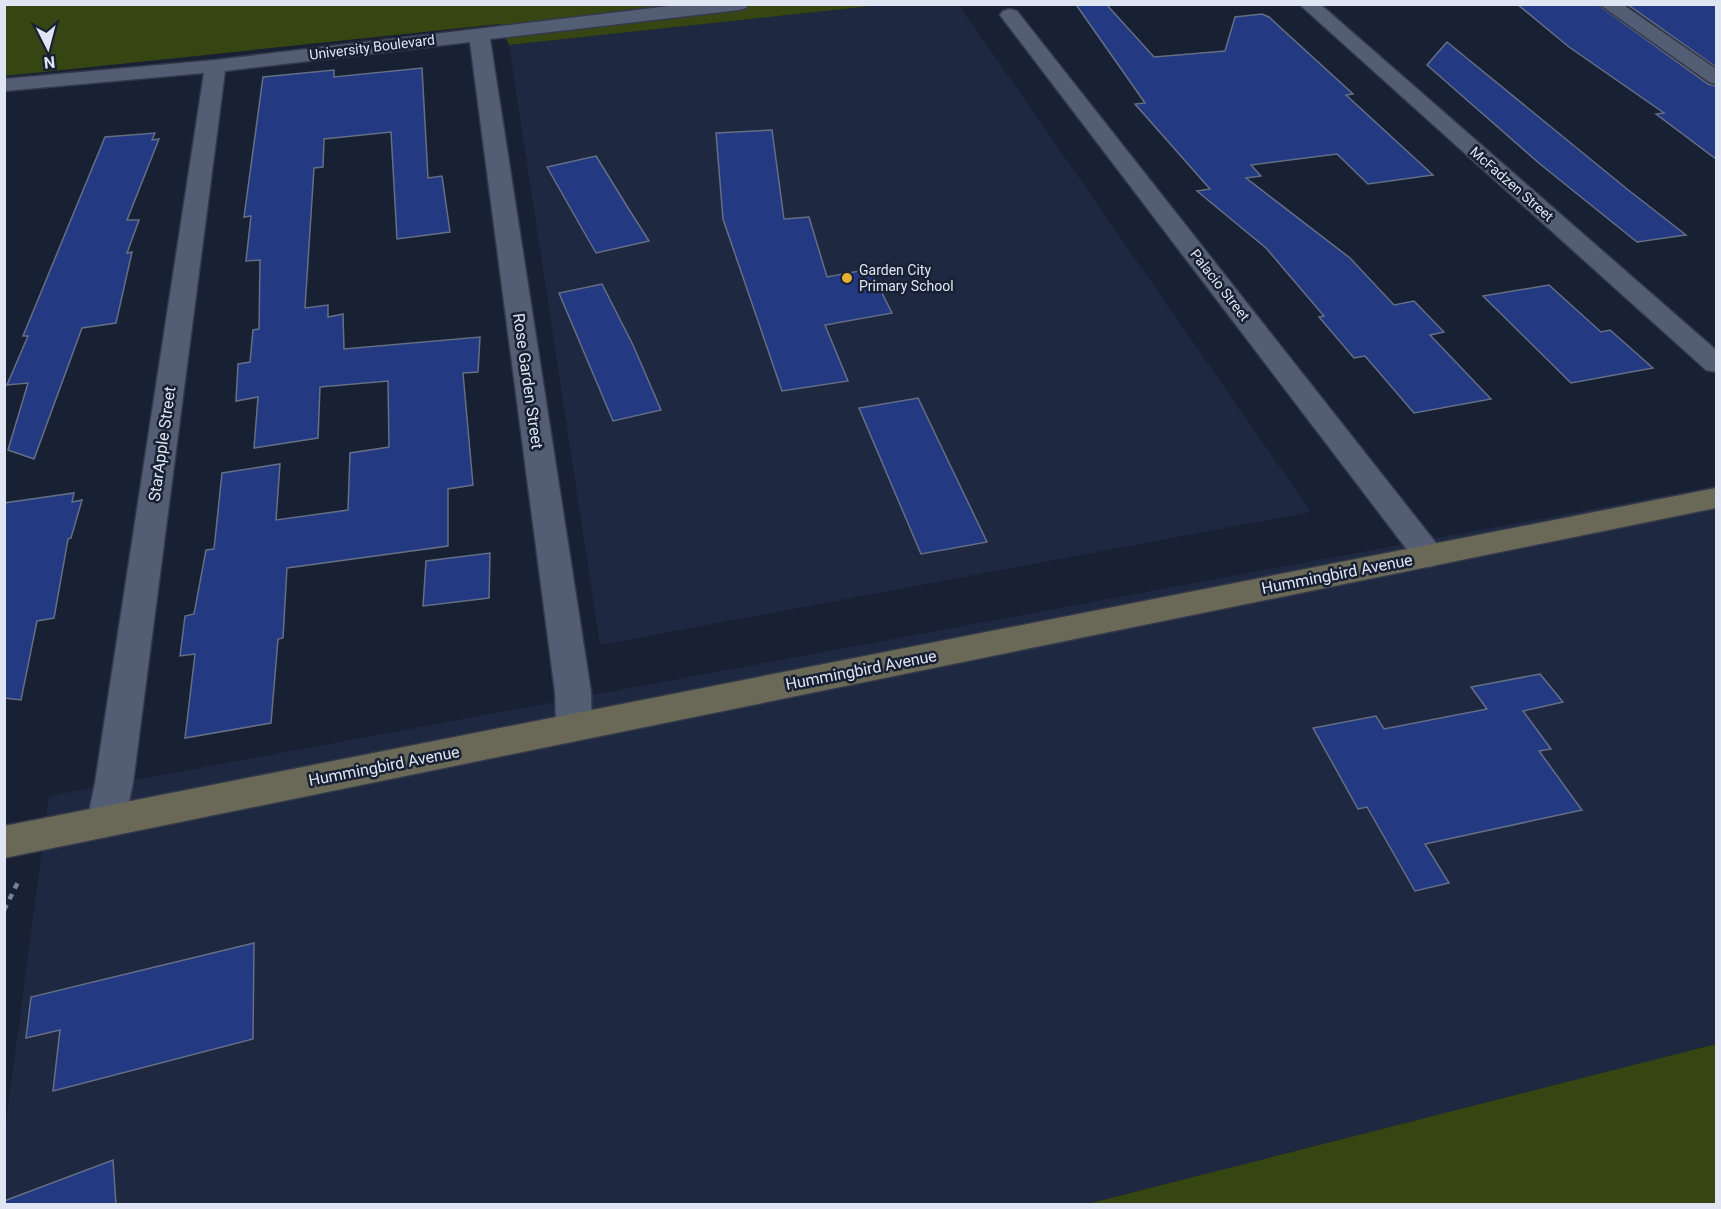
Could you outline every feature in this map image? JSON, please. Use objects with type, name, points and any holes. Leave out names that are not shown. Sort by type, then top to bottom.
[{"type":"street","name":"University Boulevard","points":[[4,85],[215,66],[739,4]]},
{"type":"street","name":"McFadzen Street","points":[[1308,4],[1716,364]]},
{"type":"street","points":[[1608,4],[1716,78]]},
{"type":"street","name":"Palacio Street","points":[[1010,15],[1429,556]]},
{"type":"street","name":"Rose Garden Street","points":[[479,34],[573,692],[574,727]]},
{"type":"street","name":"StarApple Street","points":[[106,821],[114,783],[215,66]]},
{"type":"street","name":"Hummingbird Avenue","points":[[4,842],[1716,498]]},
{"type":"shaded area","name":"Garden City Primary School","points":[[881,5],[959,5],[1311,512],[600,645],[509,45]]},
{"type":"shaded area","points":[[1716,486],[1716,1044],[1087,1204],[5,1204],[5,1130],[49,796]]},
{"type":"green space","points":[[4,5],[881,5],[509,45],[500,24],[5,76]]},
{"type":"green space","points":[[1716,1044],[1716,1204],[1087,1204]]},
{"type":"building","points":[[1079,4],[1106,4],[1154,57],[1225,51],[1235,17],[1262,14],[1269,17],[1353,94],[1346,95],[1433,175],[1368,184],[1337,154],[1251,165],[1261,176],[1246,178],[1350,258],[1394,305],[1414,301],[1444,332],[1430,335],[1491,399],[1414,413],[1365,356],[1354,358],[1319,317],[1324,316],[1266,248],[1197,191],[1210,189],[1135,104],[1145,103],[1077,6]]},
{"type":"building","points":[[1517,4],[1597,4],[1708,84],[1716,86],[1716,159],[1656,114],[1664,113],[1569,47]]},
{"type":"building","points":[[1627,4],[1716,4],[1716,67]]},
{"type":"building","points":[[1447,42],[1686,235],[1637,242],[1540,164],[1427,65]]},
{"type":"building","points":[[422,68],[428,178],[442,176],[450,232],[397,239],[391,132],[324,139],[323,167],[314,168],[305,308],[328,305],[328,317],[343,314],[344,349],[480,337],[478,372],[463,373],[473,485],[448,489],[448,546],[287,568],[283,638],[278,639],[271,723],[185,738],[195,654],[180,656],[185,616],[194,614],[206,550],[214,549],[222,473],[280,464],[276,520],[348,510],[350,453],[389,447],[388,381],[320,387],[318,438],[254,448],[258,397],[236,401],[238,364],[250,362],[253,330],[259,329],[260,260],[246,261],[251,216],[244,217],[263,77],[334,70],[334,77]]},
{"type":"building","points":[[772,130],[784,219],[809,217],[827,277],[870,269],[892,313],[825,325],[848,381],[782,391],[723,219],[716,133]]},
{"type":"building","points":[[155,133],[152,140],[159,139],[127,220],[139,220],[127,253],[132,252],[116,323],[82,328],[34,459],[8,450],[28,383],[7,385],[28,336],[23,336],[105,137]]},
{"type":"building","points":[[596,156],[649,241],[596,253],[547,167]]},
{"type":"building","points":[[602,284],[633,345],[661,410],[613,421],[559,293]]},
{"type":"building","points":[[1549,285],[1601,332],[1610,330],[1653,368],[1571,383],[1483,296]]},
{"type":"building","points":[[918,398],[987,542],[921,554],[859,408]]},
{"type":"building","points":[[74,493],[72,502],[82,500],[71,538],[68,539],[54,618],[37,621],[21,700],[4,698],[4,503]]},
{"type":"building","points":[[490,553],[489,598],[423,606],[426,561]]},
{"type":"building","points":[[1540,674],[1563,702],[1523,711],[1551,749],[1539,751],[1582,810],[1425,844],[1449,883],[1415,891],[1367,807],[1358,809],[1313,728],[1376,716],[1384,729],[1487,709],[1471,687]]},
{"type":"building","points":[[254,943],[253,1039],[53,1091],[60,1030],[26,1038],[31,997]]},
{"type":"building","points":[[113,1160],[116,1204],[5,1204],[4,1201]]},
{"type":"place","name":"Garden City Primary School","points":[[847,278]]}]
